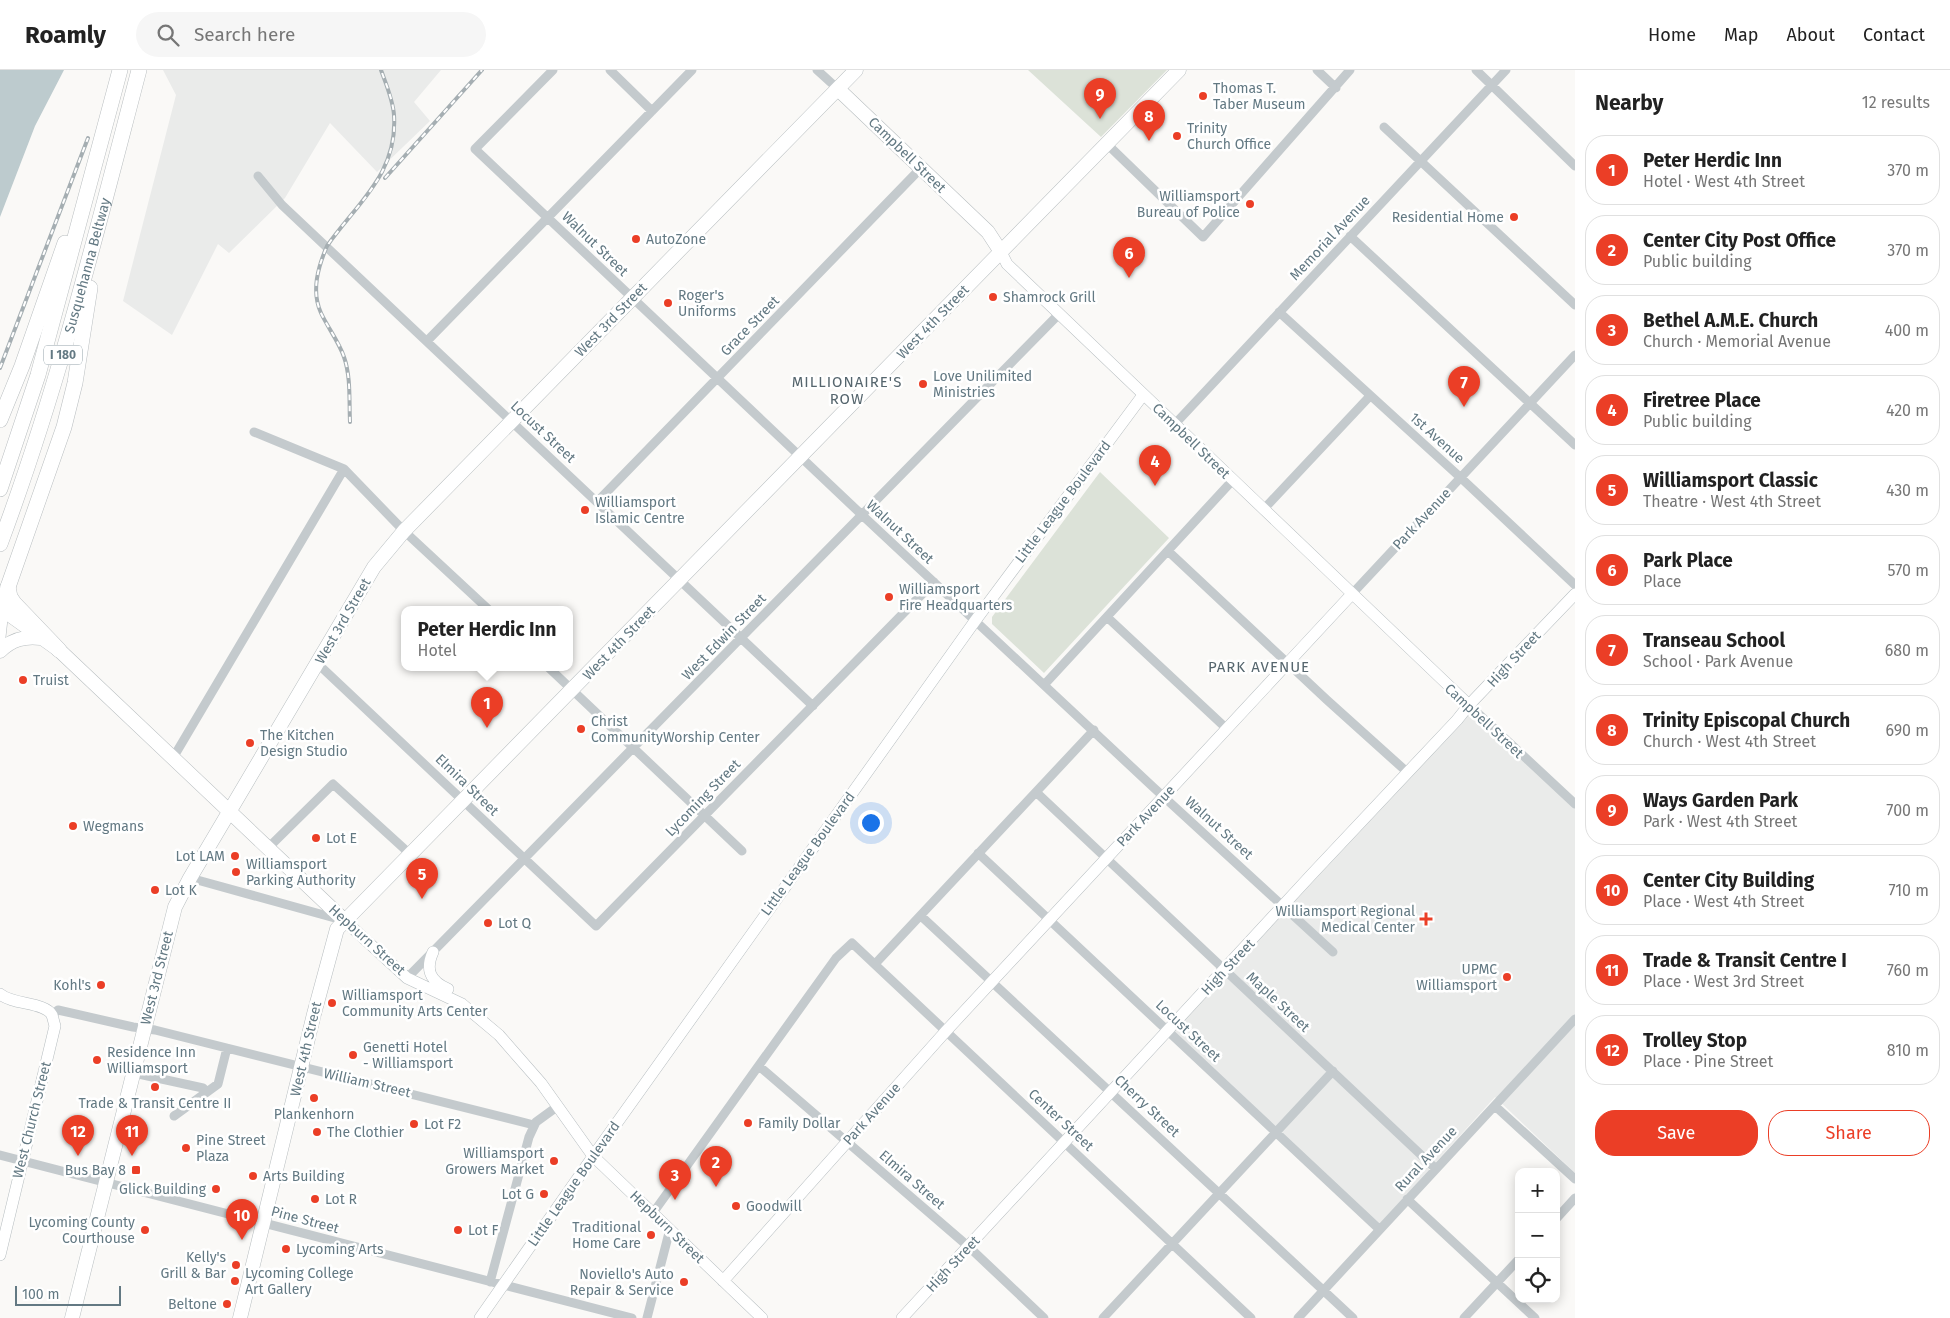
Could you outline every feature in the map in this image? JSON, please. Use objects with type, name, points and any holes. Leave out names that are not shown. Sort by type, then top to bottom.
[{"type":"highway","name":"Susquehanna Beltway","points":[[0,489],[38,375],[120,70]]},
{"type":"highway","name":"Susquehanna Beltway","points":[[0,544],[56,381],[139,70]]},
{"type":"highway","points":[[0,420],[22,366],[104,128]]},
{"type":"highway","points":[[1,609],[68,415],[115,162]]},
{"type":"highway","points":[[8,587],[14,603],[60,650]]},
{"type":"main road","name":"West 3rd Street","points":[[72,1318],[175,907],[190,878],[374,567],[404,531],[856,70]]},
{"type":"main road","name":"West 4th Street","points":[[240,1318],[333,939],[338,929],[1179,70]]},
{"type":"main road","name":"Campbell Street","points":[[838,89],[988,232],[1001,252]]},
{"type":"main road","name":"Hepburn Street","points":[[1,609],[60,650],[345,921]]},
{"type":"main road","points":[[0,651],[17,640],[28,637],[41,638]]},
{"type":"street","name":"Walnut Street","points":[[553,70],[475,149],[862,516],[1333,952]]},
{"type":"street","points":[[610,70],[652,111]]},
{"type":"street","points":[[427,341],[692,70]]},
{"type":"street","name":"Campbell Street","points":[[817,70],[838,89]]},
{"type":"street","points":[[1318,70],[1336,88]]},
{"type":"street","points":[[1107,144],[1203,237],[1350,70]]},
{"type":"street","points":[[1476,70],[1575,166]]},
{"type":"street","name":"Memorial Avenue","points":[[1174,425],[1506,70]]},
{"type":"street","points":[[1384,126],[1419,161],[1575,305]]},
{"type":"street","name":"Grace Street","points":[[597,502],[921,168]]},
{"type":"street","name":"Locust Street","points":[[258,176],[282,205],[813,706]]},
{"type":"street","points":[[1350,236],[1575,445]]},
{"type":"street","name":"Campbell Street","points":[[1001,252],[1007,264],[1232,481],[1575,804]]},
{"type":"street","name":"1st Avenue","points":[[1279,312],[1575,585]]},
{"type":"street","name":"West Edwin Street","points":[[407,978],[1059,314]]},
{"type":"street","name":"Park Avenue","points":[[723,1281],[946,1031],[1575,355]]},
{"type":"street","name":"Little League Boulevard","points":[[480,1318],[593,1156],[975,621],[1143,395]]},
{"type":"street","points":[[1263,510],[1370,396]]},
{"type":"street","points":[[254,432],[344,468],[404,531],[485,606]]},
{"type":"street","points":[[173,758],[344,468]]},
{"type":"street","points":[[1044,684],[1232,481]]},
{"type":"street","points":[[1168,551],[1407,772]]},
{"type":"street","name":"Lycoming Street","points":[[596,926],[934,582]]},
{"type":"street","name":"High Street","points":[[902,1318],[1407,772],[1575,594]]},
{"type":"street","points":[[0,637],[1,609]]},
{"type":"street","points":[[1107,617],[1227,729]]},
{"type":"street","name":"Elmira Street","points":[[318,664],[596,926]]},
{"type":"street","points":[[552,671],[742,852]]},
{"type":"street","points":[[875,964],[1094,730]]},
{"type":"street","points":[[268,848],[333,784],[410,854]]},
{"type":"street","name":"Maple Street","points":[[1036,792],[1436,1169]]},
{"type":"street","name":"Locust Street","points":[[978,854],[1277,1132],[1379,1230]]},
{"type":"street","points":[[190,878],[345,921]]},
{"type":"street","name":"Cherry Street","points":[[921,916],[1353,1318]]},
{"type":"street","name":"Hepburn Street","points":[[345,921],[407,978],[462,1004],[487,1024],[529,1068],[593,1156],[762,1318]]},
{"type":"street","name":"Center Street","points":[[759,1066],[836,958],[852,943],[1251,1318]]},
{"type":"street","points":[[433,952],[428,966],[430,975],[437,983],[453,992],[462,1004]]},
{"type":"street","name":"William Street","points":[[0,994],[19,1003],[40,1006],[52,1015],[58,1010],[144,1029],[421,1095],[534,1125]]},
{"type":"street","name":"West Church Street","points":[[0,1255],[2,1234],[54,1026],[52,1015]]},
{"type":"street","name":"Rural Avenue","points":[[1298,1318],[1575,1019]]},
{"type":"street","points":[[174,1116],[218,1084],[227,1048]]},
{"type":"street","points":[[653,1213],[759,1066]]},
{"type":"street","name":"Elmira Street","points":[[759,1066],[969,1247],[1044,1318]]},
{"type":"street","points":[[1103,1318],[1332,1071]]},
{"type":"street","points":[[134,1073],[203,1088],[207,1092]]},
{"type":"street","points":[[490,1282],[524,1154],[534,1125],[558,1106]]},
{"type":"street","points":[[1495,1106],[1575,1180]]},
{"type":"street","name":"Pine Street","points":[[0,1155],[632,1318]]},
{"type":"street","points":[[1560,1215],[1575,1198]]},
{"type":"street","points":[[1407,1199],[1535,1318]]},
{"type":"street","points":[[647,1318],[670,1229]]},
{"type":"street","points":[[1464,1318],[1515,1263]]},
{"type":"shaded area","points":[[0,70],[64,70],[35,126],[0,217]]},
{"type":"shaded area","points":[[163,70],[441,70],[414,102],[430,121],[377,172],[330,123],[285,198],[229,253],[218,244],[172,335],[123,301],[176,95]]},
{"type":"shaded area","points":[[1028,70],[1167,70],[1101,137]]},
{"type":"shaded area","points":[[1100,472],[1169,538],[1044,673],[992,624],[992,617]]},
{"type":"shaded area","name":"Williamsport Regional Medical Center","points":[[1471,711],[1575,808],[1575,1173],[1495,1097],[1379,1225],[1173,1031]]},
{"type":"railway","points":[[350,422],[349,381],[344,357],[321,313],[316,296],[316,288],[321,262],[327,246],[373,187],[389,154],[393,136],[394,115],[391,98],[381,70]]},
{"type":"railway","points":[[385,178],[482,70]]},
{"type":"railway","points":[[0,368],[88,138]]},
{"type":"place","name":"Thomas T. Taber Museum","points":[[1203,96]]},
{"type":"place","name":"Ways Garden Park","points":[[1100,119]]},
{"type":"place","name":"Trinity Church Office","points":[[1177,136]]},
{"type":"place","name":"Trinity Episcopal Church","points":[[1149,141]]},
{"type":"place","name":"Williamsport Bureau of Police","points":[[1250,204]]},
{"type":"place","name":"Residential Home","points":[[1514,217]]},
{"type":"place","name":"AutoZone","points":[[636,239]]},
{"type":"place","name":"Park Place","points":[[1129,278]]},
{"type":"place","name":"Shamrock Grill","points":[[993,297]]},
{"type":"place","name":"Roger's Uniforms","points":[[668,303]]},
{"type":"place","name":"Love Unilimited Ministries","points":[[923,384]]},
{"type":"place","name":"Transeau School","points":[[1464,407]]},
{"type":"place","name":"Firetree Place","points":[[1155,486]]},
{"type":"place","name":"Williamsport Islamic Centre","points":[[585,510]]},
{"type":"place","name":"Williamsport Fire Headquarters","points":[[889,597]]},
{"type":"place","name":"Truist","points":[[23,680]]},
{"type":"place","name":"Peter Herdic Inn","points":[[487,728]]},
{"type":"place","name":"Christ CommunityWorship Center","points":[[581,729]]},
{"type":"place","name":"The Kitchen Design Studio","points":[[250,743]]},
{"type":"place","name":"Wegmans","points":[[73,826]]},
{"type":"place","name":"Lot E","points":[[316,838]]},
{"type":"place","name":"Lot LAM","points":[[235,856]]},
{"type":"place","name":"Williamsport Parking Authority","points":[[236,872]]},
{"type":"place","name":"Lot K","points":[[155,890]]},
{"type":"place","name":"Williamsport Classic","points":[[422,899]]},
{"type":"place","name":"Williamsport Regional Medical Center","points":[[1426,919]]},
{"type":"place","name":"Lot Q","points":[[488,923]]},
{"type":"place","name":"UPMC Williamsport","points":[[1507,977]]},
{"type":"place","name":"Kohl's","points":[[101,985]]},
{"type":"place","name":"Williamsport Community Arts Center","points":[[332,1003]]},
{"type":"place","name":"Genetti Hotel - Williamsport","points":[[353,1055]]},
{"type":"place","name":"Residence Inn Williamsport","points":[[97,1060]]},
{"type":"place","name":"Trade & Transit Centre II","points":[[155,1087]]},
{"type":"place","name":"Plankenhorn","points":[[314,1098]]},
{"type":"place","name":"Family Dollar","points":[[748,1123]]},
{"type":"place","name":"Lot F2","points":[[414,1124]]},
{"type":"place","name":"The Clothier","points":[[317,1132]]},
{"type":"place","name":"Pine Street Plaza","points":[[186,1148]]},
{"type":"place","name":"Trolley Stop","points":[[78,1156]]},
{"type":"place","name":"Trade & Transit Centre I","points":[[132,1156]]},
{"type":"place","name":"Williamsport Growers Market","points":[[554,1161]]},
{"type":"place","name":"Bus Bay 8","points":[[136,1170]]},
{"type":"place","name":"Arts Building","points":[[253,1176]]},
{"type":"place","name":"Center City Post Office","points":[[716,1187]]},
{"type":"place","name":"Glick Building","points":[[216,1189]]},
{"type":"place","name":"Lot G","points":[[544,1194]]},
{"type":"place","name":"Lot R","points":[[315,1199]]},
{"type":"place","name":"Bethel A.M.E. Church","points":[[675,1200]]},
{"type":"place","name":"Goodwill","points":[[736,1206]]},
{"type":"place","name":"Lycoming County Courthouse","points":[[145,1230]]},
{"type":"place","name":"Lot F","points":[[458,1230]]},
{"type":"place","name":"Traditional Home Care","points":[[651,1235]]},
{"type":"place","name":"Center City Building","points":[[242,1240]]},
{"type":"place","name":"Lycoming Arts","points":[[286,1249]]},
{"type":"place","name":"Kelly's Grill & Bar","points":[[236,1265]]},
{"type":"place","name":"Lycoming College Art Gallery","points":[[235,1281]]},
{"type":"place","name":"Noviello's Auto Repair & Service","points":[[684,1282]]},
{"type":"place","name":"Beltone","points":[[227,1304]]},
{"type":"district","name":"MILLIONAIRE'S ROW","points":[[847,390]]},
{"type":"district","name":"PARK AVENUE","points":[[1259,667]]}]
